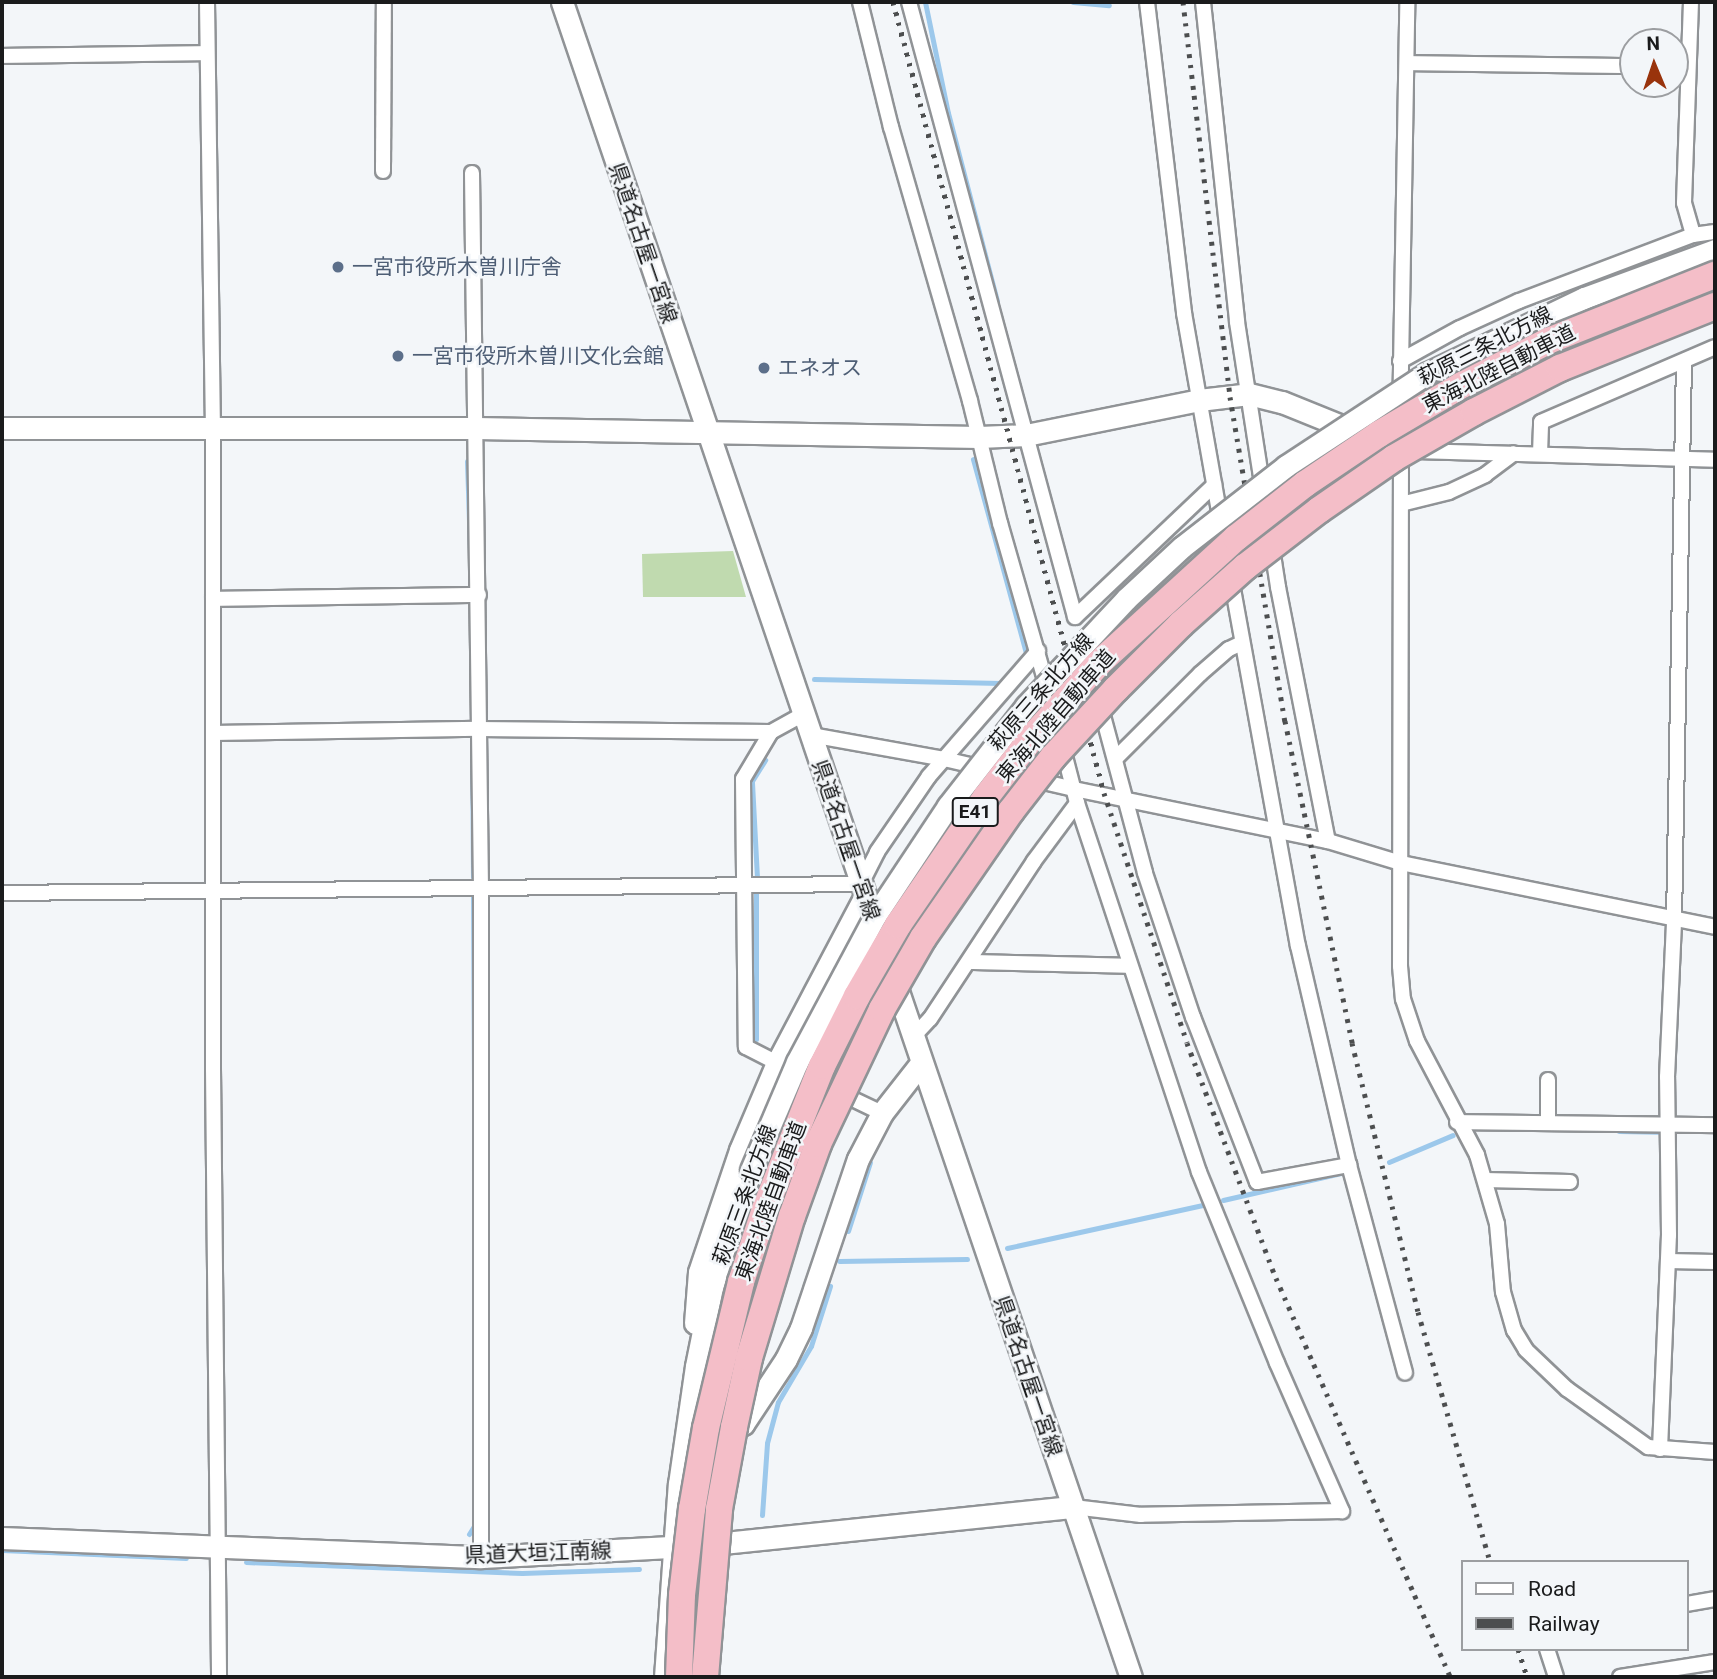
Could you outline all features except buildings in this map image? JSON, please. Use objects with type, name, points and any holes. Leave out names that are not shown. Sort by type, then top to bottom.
[{"type":"highway","name":"東海北陸自動車道","points":[[679,1677],[685,1571],[706,1428],[741,1282],[765,1209],[822,1066],[857,996],[905,914],[986,797],[1099,663],[1236,538],[1305,484],[1379,434],[1462,385],[1548,341],[1715,275]]},
{"type":"highway","name":"東海北陸自動車道","points":[[705,1677],[719,1510],[734,1427],[755,1335],[792,1216],[818,1144],[881,1009],[923,938],[996,832],[1054,757],[1125,679],[1245,567],[1319,510],[1394,458],[1474,412],[1560,368],[1715,306]]},
{"type":"main road","name":"県道名古屋一宮線","points":[[562,2],[1131,1677]]},
{"type":"main road","name":"萩原三条北方線","points":[[665,1677],[684,1547],[684,1517],[679,1484],[696,1366],[712,1287],[751,1170],[797,1062],[875,916],[948,806],[1026,706],[1126,599],[1182,547],[1317,444],[1426,374],[1584,298],[1706,248]]},
{"type":"main road","points":[[2,428],[476,428],[979,437],[1026,435],[1199,400],[1250,394],[1282,402],[1401,450]]},
{"type":"main road","points":[[696,1366],[695,1306],[699,1272],[740,1150],[777,1063],[862,890]]},
{"type":"main road","points":[[684,1450],[743,1424],[786,1359],[801,1328],[853,1172],[882,1113],[921,1063]]},
{"type":"main road","name":"県道大垣江南線","points":[[2,1538],[481,1557],[684,1547],[1073,1507]]},
{"type":"main road","name":"萩原三条北方線","points":[[684,1547],[712,1604],[716,1677]]},
{"type":"street","points":[[207,2],[213,427],[215,1545],[219,1677]]},
{"type":"street","points":[[383,170],[384,2]]},
{"type":"street","points":[[860,2],[891,127],[979,437],[994,525],[1015,599],[1038,651],[1076,796],[1130,966],[1199,1171],[1277,1363],[1342,1511],[1141,1515],[1073,1507]]},
{"type":"street","points":[[909,2],[1075,617],[1116,758],[1124,800],[1193,1017],[1257,1182],[1349,1165]]},
{"type":"street","points":[[1146,2],[1184,313],[1298,946],[1349,1165],[1405,1373]]},
{"type":"street","points":[[1203,2],[1236,310],[1278,587],[1328,841]]},
{"type":"street","points":[[1408,2],[1400,361],[1400,966],[1403,999],[1417,1041],[1476,1155],[1485,1180],[1497,1224],[1503,1292],[1514,1330],[1527,1350],[1567,1389],[1624,1433],[1648,1447],[1715,1452]]},
{"type":"street","points":[[1687,28],[1691,2]]},
{"type":"street","points":[[2,56],[207,52]]},
{"type":"street","points":[[1407,63],[1619,65]]},
{"type":"street","points":[[1682,98],[1684,203],[1706,248]]},
{"type":"street","points":[[472,173],[481,885],[481,1557]]},
{"type":"street","points":[[1400,361],[1460,328],[1519,301],[1706,248],[1715,232]]},
{"type":"street","points":[[1540,454],[1541,422],[1715,347]]},
{"type":"street","points":[[1660,1449],[1668,1261],[1667,1124],[1674,920],[1684,362]]},
{"type":"street","points":[[1401,450],[1715,460]]},
{"type":"street","points":[[1401,504],[1449,492],[1485,475],[1514,453]]},
{"type":"street","points":[[1075,617],[1214,485]]},
{"type":"street","points":[[213,598],[479,595]]},
{"type":"street","points":[[1116,758],[1200,674],[1229,649],[1242,643]]},
{"type":"street","points":[[2,893],[214,892],[481,885],[746,886],[862,890],[905,809],[944,759],[1038,651]]},
{"type":"street","points":[[213,733],[479,729],[771,732],[806,725],[944,759],[1076,796],[1124,800],[1328,841],[1401,863],[1715,928]]},
{"type":"street","points":[[771,732],[743,779],[746,1047],[882,1113]]},
{"type":"street","points":[[912,1038],[970,962],[1076,796]]},
{"type":"street","points":[[970,962],[1130,966]]},
{"type":"street","points":[[1548,1080],[1548,1123]]},
{"type":"street","points":[[1457,1122],[1715,1125]]},
{"type":"street","points":[[1485,1180],[1570,1182]]},
{"type":"street","points":[[1668,1261],[1715,1262]]},
{"type":"street","points":[[1689,1604],[1715,1600]]},
{"type":"street","points":[[1548,1651],[1556,1677]]},
{"type":"street","points":[[1620,1677],[1715,1662]]},
{"type":"green space","points":[[733,551],[746,597],[643,597],[642,554]]},
{"type":"waterway","points":[[925,2],[948,113],[997,301]]},
{"type":"waterway","points":[[1073,2],[1109,5]]},
{"type":"waterway","points":[[814,679],[1001,683],[1026,653],[973,459]]},
{"type":"waterway","points":[[467,461],[470,552]]},
{"type":"waterway","points":[[472,735],[473,877]]},
{"type":"waterway","points":[[757,878],[752,781],[765,760]]},
{"type":"waterway","points":[[756,893],[756,1039]]},
{"type":"waterway","points":[[473,894],[474,1083]]},
{"type":"waterway","points":[[1619,1131],[1658,1132]]},
{"type":"waterway","points":[[1389,1162],[1453,1135]]},
{"type":"waterway","points":[[848,1231],[870,1162]]},
{"type":"waterway","points":[[474,1170],[474,1437]]},
{"type":"waterway","points":[[1223,1200],[1341,1173]]},
{"type":"waterway","points":[[1007,1248],[1207,1204]]},
{"type":"waterway","points":[[839,1261],[967,1259]]},
{"type":"waterway","points":[[762,1515],[767,1443],[778,1402],[811,1346],[830,1286]]},
{"type":"waterway","points":[[469,1534],[476,1523]]},
{"type":"waterway","points":[[2,1550],[186,1558]]},
{"type":"waterway","points":[[246,1562],[522,1573],[639,1569]]},
{"type":"railway","points":[[893,2],[1104,793],[1187,1043],[1276,1278],[1450,1677]]},
{"type":"railway","points":[[1183,2],[1230,397],[1285,721],[1352,1043],[1418,1312],[1489,1560]]},
{"type":"railway","points":[[1519,1651],[1527,1677]]},
{"type":"place","name":"一宮市役所木曽川庁舎","points":[[338,267]]},
{"type":"place","name":"一宮市役所木曽川文化会館","points":[[398,356]]},
{"type":"place","name":"エネオス","points":[[764,368]]}]
